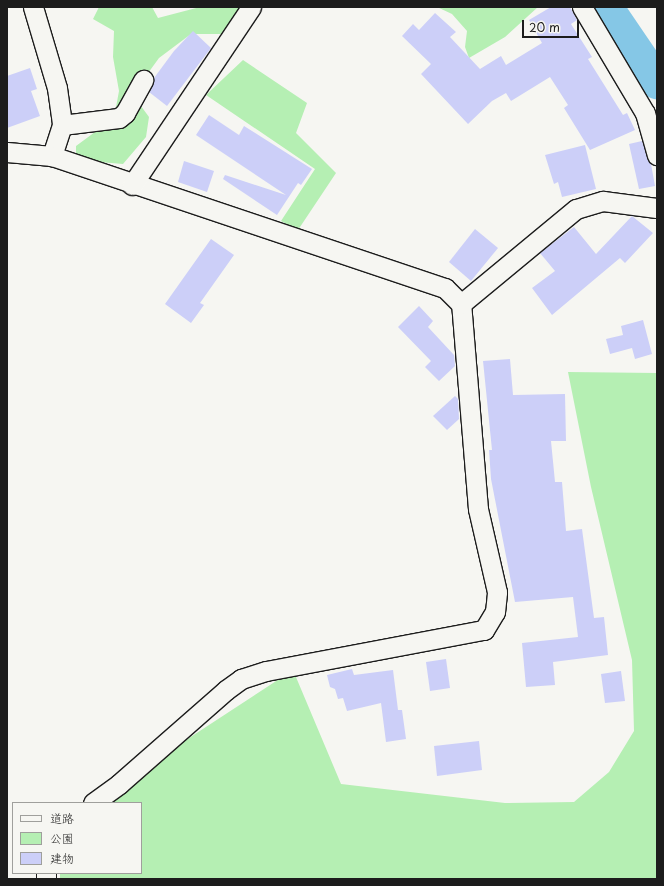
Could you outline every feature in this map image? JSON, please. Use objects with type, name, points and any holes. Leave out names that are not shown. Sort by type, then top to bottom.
[{"type":"street","points":[[33,7],[57,88],[62,125],[52,156]]},
{"type":"street","points":[[132,185],[251,7]]},
{"type":"street","points":[[582,7],[645,113],[657,156]]},
{"type":"street","points":[[62,125],[119,118],[125,113],[143,80]]},
{"type":"street","points":[[7,152],[52,156],[132,185],[445,288],[461,304],[478,509],[497,592],[495,612],[484,630],[266,671],[241,679],[226,690],[119,784],[94,802]]},
{"type":"street","points":[[461,304],[576,209],[603,202],[657,208]]},
{"type":"green space","points":[[99,7],[152,7],[158,18],[200,7],[240,7],[227,34],[191,34],[159,58],[143,80],[138,102],[149,117],[146,137],[123,164],[76,160],[76,146],[114,118],[119,91],[113,57],[114,31],[93,19]]},
{"type":"green space","points":[[437,7],[538,7],[505,37],[469,58],[465,47],[467,31],[452,14]]},
{"type":"green space","points":[[243,60],[307,103],[296,133],[336,173],[298,230],[281,221],[315,169],[206,95]]},
{"type":"green space","points":[[568,372],[657,373],[657,879],[60,879],[60,874],[142,874],[142,802],[104,802],[160,757],[293,670],[341,784],[505,803],[574,802],[609,772],[634,731],[632,660],[591,487]]},
{"type":"building","points":[[551,7],[570,7],[577,20],[571,24],[592,57],[588,59],[623,115],[627,113],[635,130],[590,150],[564,108],[568,105],[550,77],[511,101],[506,93],[492,101],[468,124],[421,74],[431,64],[402,36],[413,24],[419,30],[435,13],[456,32],[450,37],[480,69],[501,56],[506,65],[542,43],[529,20]]},
{"type":"building","points":[[193,31],[211,48],[167,106],[149,92],[154,78],[174,51]]},
{"type":"building","points":[[30,68],[37,89],[31,91],[40,116],[7,128],[7,76]]},
{"type":"building","points":[[209,115],[239,135],[244,126],[312,169],[301,185],[298,183],[277,215],[223,179],[225,175],[286,195],[196,135]]},
{"type":"building","points":[[642,141],[651,164],[655,186],[639,189],[629,144]]},
{"type":"building","points":[[585,145],[596,189],[562,197],[558,182],[554,184],[545,155]]},
{"type":"building","points":[[184,161],[214,171],[207,192],[178,182]]},
{"type":"building","points":[[632,216],[653,233],[625,263],[620,258],[552,315],[532,288],[555,271],[540,253],[574,227],[596,254]]},
{"type":"building","points":[[475,229],[498,248],[471,281],[449,262]]},
{"type":"building","points":[[211,239],[234,255],[200,303],[204,305],[191,323],[165,304]]},
{"type":"building","points":[[419,306],[433,321],[428,327],[454,355],[455,366],[439,381],[425,367],[431,361],[398,327]]},
{"type":"building","points":[[643,320],[652,354],[635,359],[632,348],[610,354],[606,339],[623,335],[621,326]]},
{"type":"building","points":[[510,359],[513,395],[565,394],[566,441],[551,441],[555,482],[562,482],[566,531],[582,529],[594,618],[604,617],[608,655],[553,662],[555,685],[526,687],[522,643],[578,637],[573,597],[515,602],[491,479],[489,450],[492,450],[483,361]]},
{"type":"building","points":[[455,396],[458,399],[459,419],[447,430],[433,416]]},
{"type":"building","points":[[446,659],[450,688],[430,691],[426,662]]},
{"type":"building","points":[[352,669],[354,675],[393,670],[398,710],[402,710],[406,739],[386,742],[381,703],[347,711],[343,698],[338,699],[335,689],[330,687],[327,675]]},
{"type":"building","points":[[621,671],[625,701],[605,703],[601,674]]},
{"type":"building","points":[[479,741],[482,770],[437,776],[434,746]]},
{"type":"waterway","points":[[606,7],[657,82]]}]
